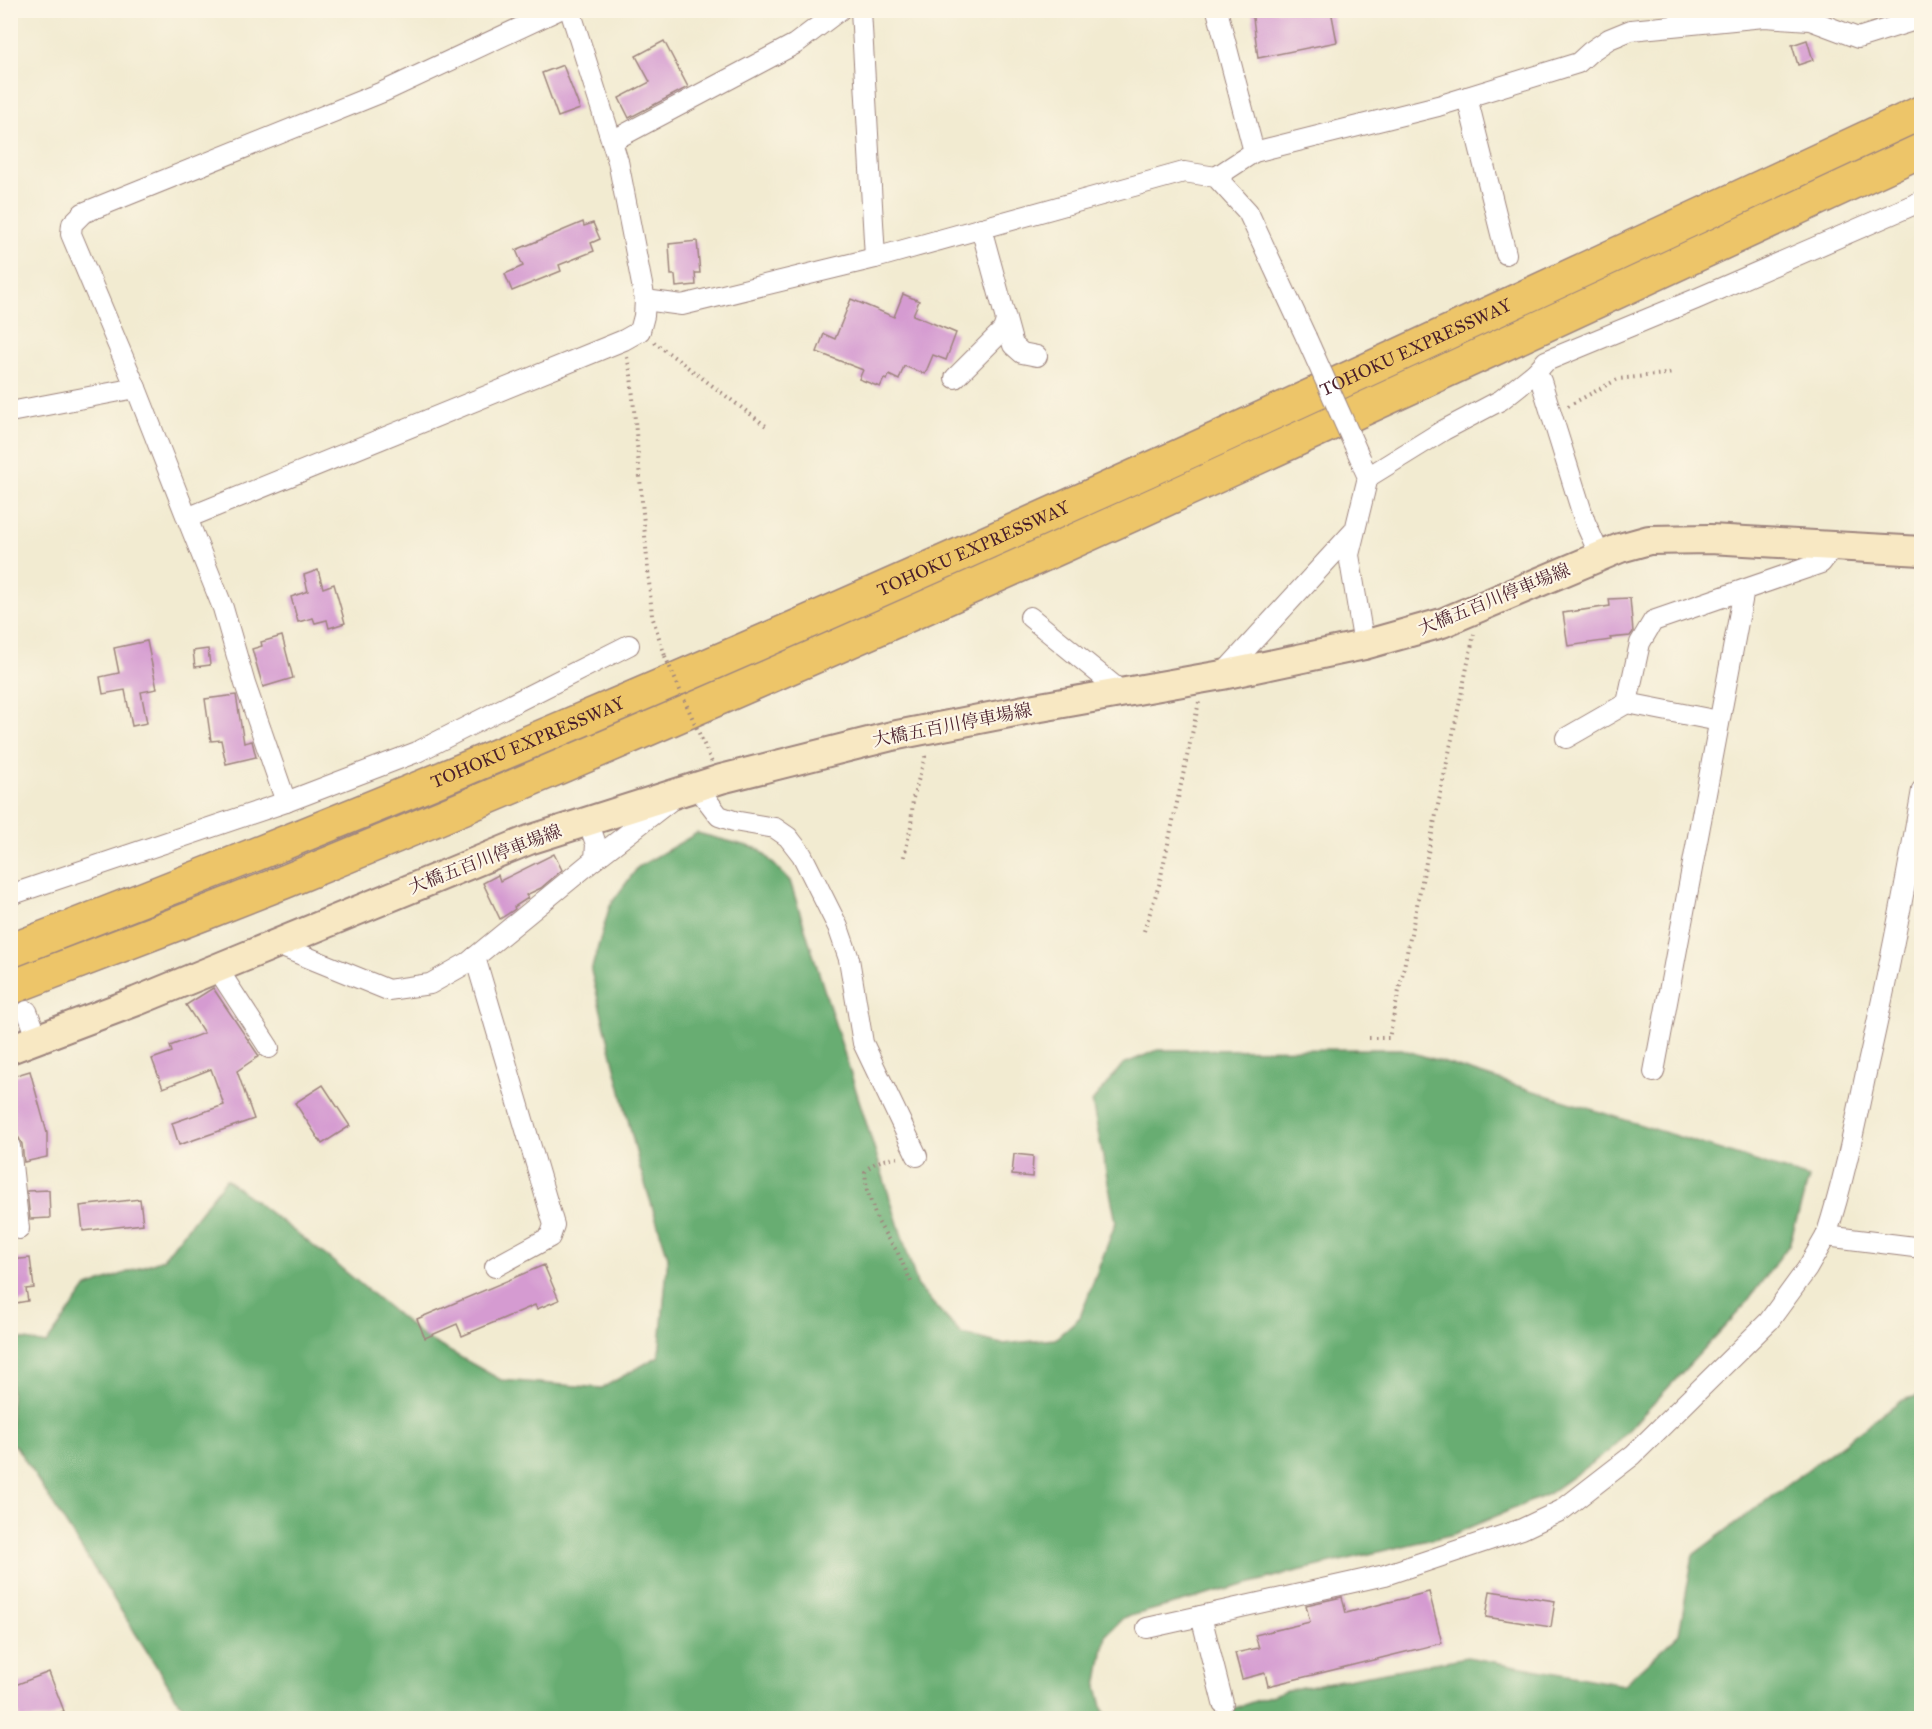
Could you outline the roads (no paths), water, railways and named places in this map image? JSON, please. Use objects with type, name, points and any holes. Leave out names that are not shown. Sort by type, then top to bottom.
[{"type":"highway","name":"TOHOKU EXPRESSWAY","points":[[10,951],[269,850],[545,735],[952,558],[1922,112]]},
{"type":"highway","name":"TOHOKU EXPRESSWAY","points":[[19,999],[282,882],[572,761],[968,589],[1366,408],[1922,150]]},
{"type":"main road","name":"大橋五百川停車場線","points":[[10,1049],[217,968],[529,840],[697,782],[922,731],[1213,677],[1364,645],[1442,624],[1600,556],[1649,540],[1710,539],[1922,551]]},
{"type":"street","points":[[286,802],[244,684],[223,608],[136,388],[71,234],[72,224],[82,213],[385,91],[558,10]]},
{"type":"street","points":[[187,518],[632,335],[644,316],[645,300],[618,161],[570,10]]},
{"type":"street","points":[[612,141],[795,44],[840,10]]},
{"type":"street","points":[[861,10],[875,258]]},
{"type":"street","points":[[1217,10],[1254,152]]},
{"type":"street","points":[[1216,177],[1254,152],[1467,97],[1578,63],[1609,39],[1631,30],[1764,17],[1810,20],[1858,38],[1922,18]]},
{"type":"street","points":[[1467,97],[1506,254]]},
{"type":"street","points":[[645,300],[682,305],[875,258],[1184,172],[1216,177],[1248,212],[1365,469],[1348,555],[1364,645]]},
{"type":"street","points":[[1365,469],[1501,400],[1546,361],[1922,201]]},
{"type":"street","points":[[981,228],[1013,345],[1022,353],[1037,356]]},
{"type":"street","points":[[955,378],[1003,330],[1006,321]]},
{"type":"street","points":[[1536,372],[1541,381],[1585,522],[1600,556]]},
{"type":"street","points":[[10,412],[136,388]]},
{"type":"street","points":[[1213,677],[1354,531]]},
{"type":"street","points":[[1627,703],[1640,643],[1653,621],[1821,563],[1834,546]]},
{"type":"street","points":[[1654,1072],[1744,590]]},
{"type":"street","points":[[1030,617],[1123,693]]},
{"type":"street","points":[[10,895],[286,802],[417,752],[629,645]]},
{"type":"street","points":[[1566,738],[1627,703],[1719,721]]},
{"type":"street","points":[[275,944],[388,990],[430,984],[475,957],[596,859],[697,782],[719,816],[775,828],[788,837],[802,855],[838,927],[849,959],[863,1042],[917,1156]]},
{"type":"street","points":[[1147,1628],[1386,1575],[1522,1529],[1562,1510],[1633,1455],[1769,1322],[1807,1269],[1826,1236],[1841,1191],[1876,1028],[1922,790]]},
{"type":"street","points":[[588,821],[596,844],[596,859]]},
{"type":"street","points":[[475,957],[555,1225],[550,1237],[495,1267]]},
{"type":"street","points":[[217,968],[269,1048]]},
{"type":"street","points":[[19,999],[38,1039]]},
{"type":"street","points":[[10,1146],[19,1229]]},
{"type":"street","points":[[1826,1236],[1922,1248]]},
{"type":"street","points":[[1201,1616],[1223,1702]]}]
